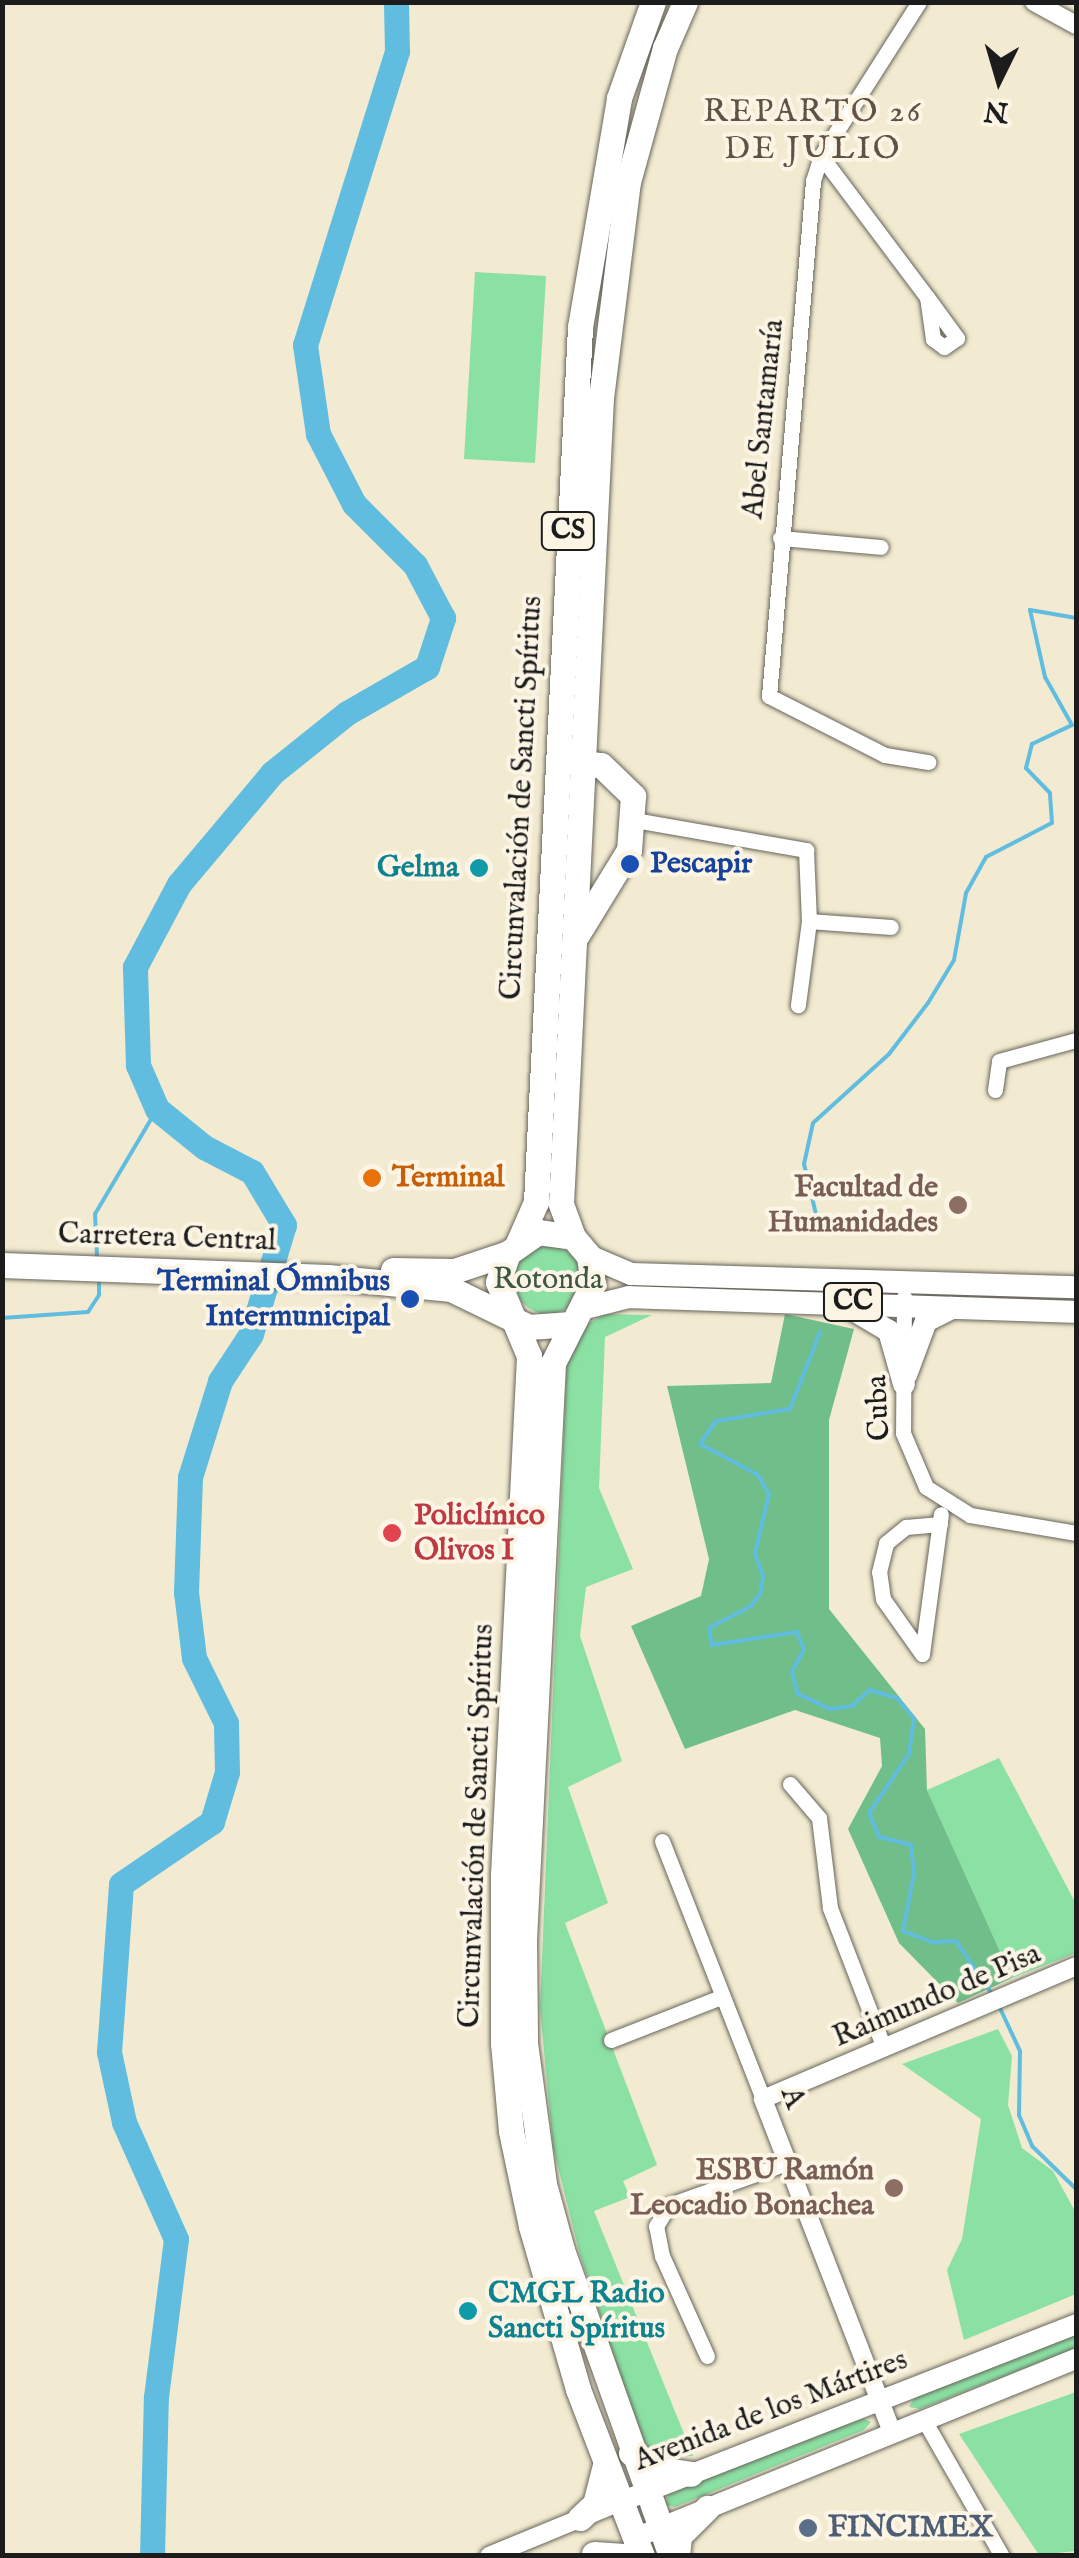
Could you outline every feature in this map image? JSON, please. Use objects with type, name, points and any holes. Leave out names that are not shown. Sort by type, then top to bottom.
[{"type":"highway","name":"Circunvalación de Sancti Spíritus","points":[[513,1248],[536,1202],[580,328],[619,98],[654,2]]},
{"type":"highway","name":"Circunvalación de Sancti Spíritus","points":[[581,1247],[561,1204],[602,398],[618,238],[665,48],[685,2]]},
{"type":"highway","points":[[557,761],[583,762],[622,778],[633,796],[629,850],[574,939]]},
{"type":"highway","points":[[542,1069],[568,1060]]},
{"type":"highway","name":"CC","points":[[328,1276],[368,1269],[454,1271],[513,1248],[538,1232],[581,1247]]},
{"type":"highway","points":[[578,1316],[593,1284],[581,1247]]},
{"type":"highway","points":[[513,1248],[498,1282],[516,1320]]},
{"type":"highway","name":"Carretera Central","points":[[2,1265],[328,1276]]},
{"type":"highway","name":"CC","points":[[328,1276],[451,1289],[541,1330],[578,1316]]},
{"type":"highway","name":"Circunvalación de Sancti Spíritus","points":[[578,1316],[553,1363],[524,1940],[525,2043],[544,2184],[631,2453],[674,2556]]},
{"type":"highway","name":"Circunvalación de Sancti Spíritus","points":[[516,1320],[528,1356],[503,1875],[503,2043],[511,2131],[531,2226],[634,2550]]},
{"type":"highway","points":[[631,2453],[664,2470],[691,2474]]},
{"type":"highway","points":[[580,2518],[595,2504],[605,2465]]},
{"type":"highway","points":[[674,2556],[680,2536],[706,2508]]},
{"type":"highway","points":[[592,2555],[634,2550]]},
{"type":"main road","name":"CC","points":[[581,1247],[631,1274],[904,1292],[960,1306],[1076,1312]]},
{"type":"main road","name":"CC","points":[[578,1316],[629,1297],[824,1301],[904,1292],[1076,1287]]},
{"type":"main road","points":[[824,1301],[872,1316],[889,1331],[904,1384]]},
{"type":"main road","points":[[904,1384],[926,1321],[960,1306]]},
{"type":"main road","name":"Avenida de los Mártires","points":[[620,2502],[1076,2324]]},
{"type":"main road","name":"Avenida de los Mártires","points":[[634,2550],[660,2528],[706,2508],[1076,2359]]},
{"type":"street","name":"Abel Santamaría","points":[[919,2],[821,156],[813,180],[768,696],[885,756],[928,762]]},
{"type":"street","points":[[1034,2],[1076,25]]},
{"type":"street","points":[[821,156],[927,298]]},
{"type":"street","points":[[780,538],[881,547]]},
{"type":"street","points":[[634,820],[806,850],[809,921],[798,1005]]},
{"type":"street","points":[[809,921],[891,926]]},
{"type":"street","points":[[995,1090],[999,1061],[1076,1040]]},
{"type":"street","name":"Cuba","points":[[904,1292],[903,1433],[913,1465],[942,1502]]},
{"type":"street","points":[[940,1524],[906,1526],[886,1543],[879,1572],[883,1598],[922,1654],[940,1524],[942,1502],[986,1519],[1076,1533]]},
{"type":"street","points":[[790,1784],[819,1818],[830,1908],[884,2048]]},
{"type":"street","name":"A","points":[[662,1841],[892,2432]]},
{"type":"street","name":"Raimundo de Pisa","points":[[763,2099],[1076,1966]]},
{"type":"street","points":[[612,2040],[721,1997]]},
{"type":"street","points":[[707,2356],[662,2256],[656,2226],[669,2205],[787,2162]]},
{"type":"street","points":[[924,2420],[1002,2556]]},
{"type":"street","name":"Avenida de los Mártires","points":[[489,2556],[620,2502]]},
{"type":"green space","points":[[475,272],[546,276],[535,463],[464,459]]},
{"type":"green space","name":"Rotonda","points":[[548,1246],[561,1248],[572,1256],[580,1267],[580,1293],[572,1304],[561,1312],[548,1314],[535,1312],[524,1304],[516,1293],[514,1280],[516,1267],[524,1256],[535,1248]]},
{"type":"green space","points":[[605,1314],[652,1315],[605,1337],[599,1488],[633,1569],[586,1587],[580,1636],[622,1761],[568,1787],[608,1903],[565,1923],[657,2165],[623,2181],[630,2197],[594,2211],[693,2456],[672,2457],[643,2444],[580,2255],[553,2147],[540,2008],[567,1355],[589,1323]]},
{"type":"green space","points":[[785,1314],[854,1329],[829,1420],[829,1609],[925,1729],[927,1790],[1012,1978],[958,2003],[899,1943],[848,1829],[882,1766],[880,1738],[795,1710],[685,1749],[631,1626],[701,1596],[709,1559],[667,1386],[771,1383]]},
{"type":"green space","points":[[999,1758],[1076,1904],[1076,1953],[1012,1978],[927,1790]]},
{"type":"green space","points":[[998,2029],[1012,2056],[1008,2105],[1022,2148],[1053,2171],[1076,2213],[1076,2294],[964,2340],[947,2270],[962,2239],[981,2119],[902,2064]]},
{"type":"green space","points":[[1076,2332],[1076,2348],[920,2409],[909,2407],[916,2394]]},
{"type":"green space","points":[[1076,2392],[1076,2551],[1039,2555],[959,2434]]},
{"type":"green space","points":[[858,2416],[871,2422],[864,2430],[675,2507],[664,2505],[669,2494]]},
{"type":"waterway","points":[[152,2556],[156,2397],[176,2239],[124,2122],[109,2052],[121,1884],[212,1822],[227,1772],[226,1723],[194,1658],[186,1592],[190,1477],[220,1381],[251,1334],[284,1225],[252,1172],[204,1147],[157,1109],[138,1065],[135,967],[179,884],[272,773],[347,713],[427,667],[443,618],[415,565],[354,504],[318,434],[305,345],[397,51],[396,2]]},
{"type":"waterway","points":[[820,1231],[804,1164],[813,1123],[889,1054],[928,1003],[954,960],[966,893],[986,857],[1052,823],[1050,793],[1026,768],[1032,744],[1072,725],[1045,677],[1030,610],[1076,618]]},
{"type":"waterway","points":[[97,1256],[95,1214],[157,1109]]},
{"type":"waterway","points":[[2,1318],[88,1312],[99,1295],[99,1281]]},
{"type":"waterway","points":[[820,1332],[790,1409],[716,1421],[700,1444],[758,1475],[769,1494],[755,1554],[763,1576],[760,1594],[751,1606],[709,1628],[712,1645],[797,1632],[804,1649],[792,1672],[798,1694],[830,1709],[852,1706],[870,1690],[897,1698],[914,1718],[909,1754],[869,1813],[879,1837],[911,1845],[914,1873],[903,1931],[931,1942],[956,1941],[992,1994]]},
{"type":"waterway","points":[[999,2006],[1020,2051],[1019,2115],[1032,2146],[1076,2189]]},
{"type":"place","name":"Pescapir","points":[[630,864]]},
{"type":"place","name":"Gelma","points":[[479,868]]},
{"type":"place","name":"Terminal","points":[[372,1178]]},
{"type":"place","name":"Facultad de Humanidades","points":[[958,1205]]},
{"type":"place","name":"Terminal Ómnibus Intermunicipal","points":[[410,1299]]},
{"type":"place","name":"Policlínico Olivos I","points":[[392,1533]]},
{"type":"place","name":"ESBU Ramón Leocadio Bonachea","points":[[894,2188]]},
{"type":"place","name":"CMGL Radio Sancti Spíritus","points":[[468,2311]]},
{"type":"place","name":"FINCIMEX","points":[[808,2528]]},
{"type":"district","name":"REPARTO 26 DE JULIO","points":[[813,132]]}]
